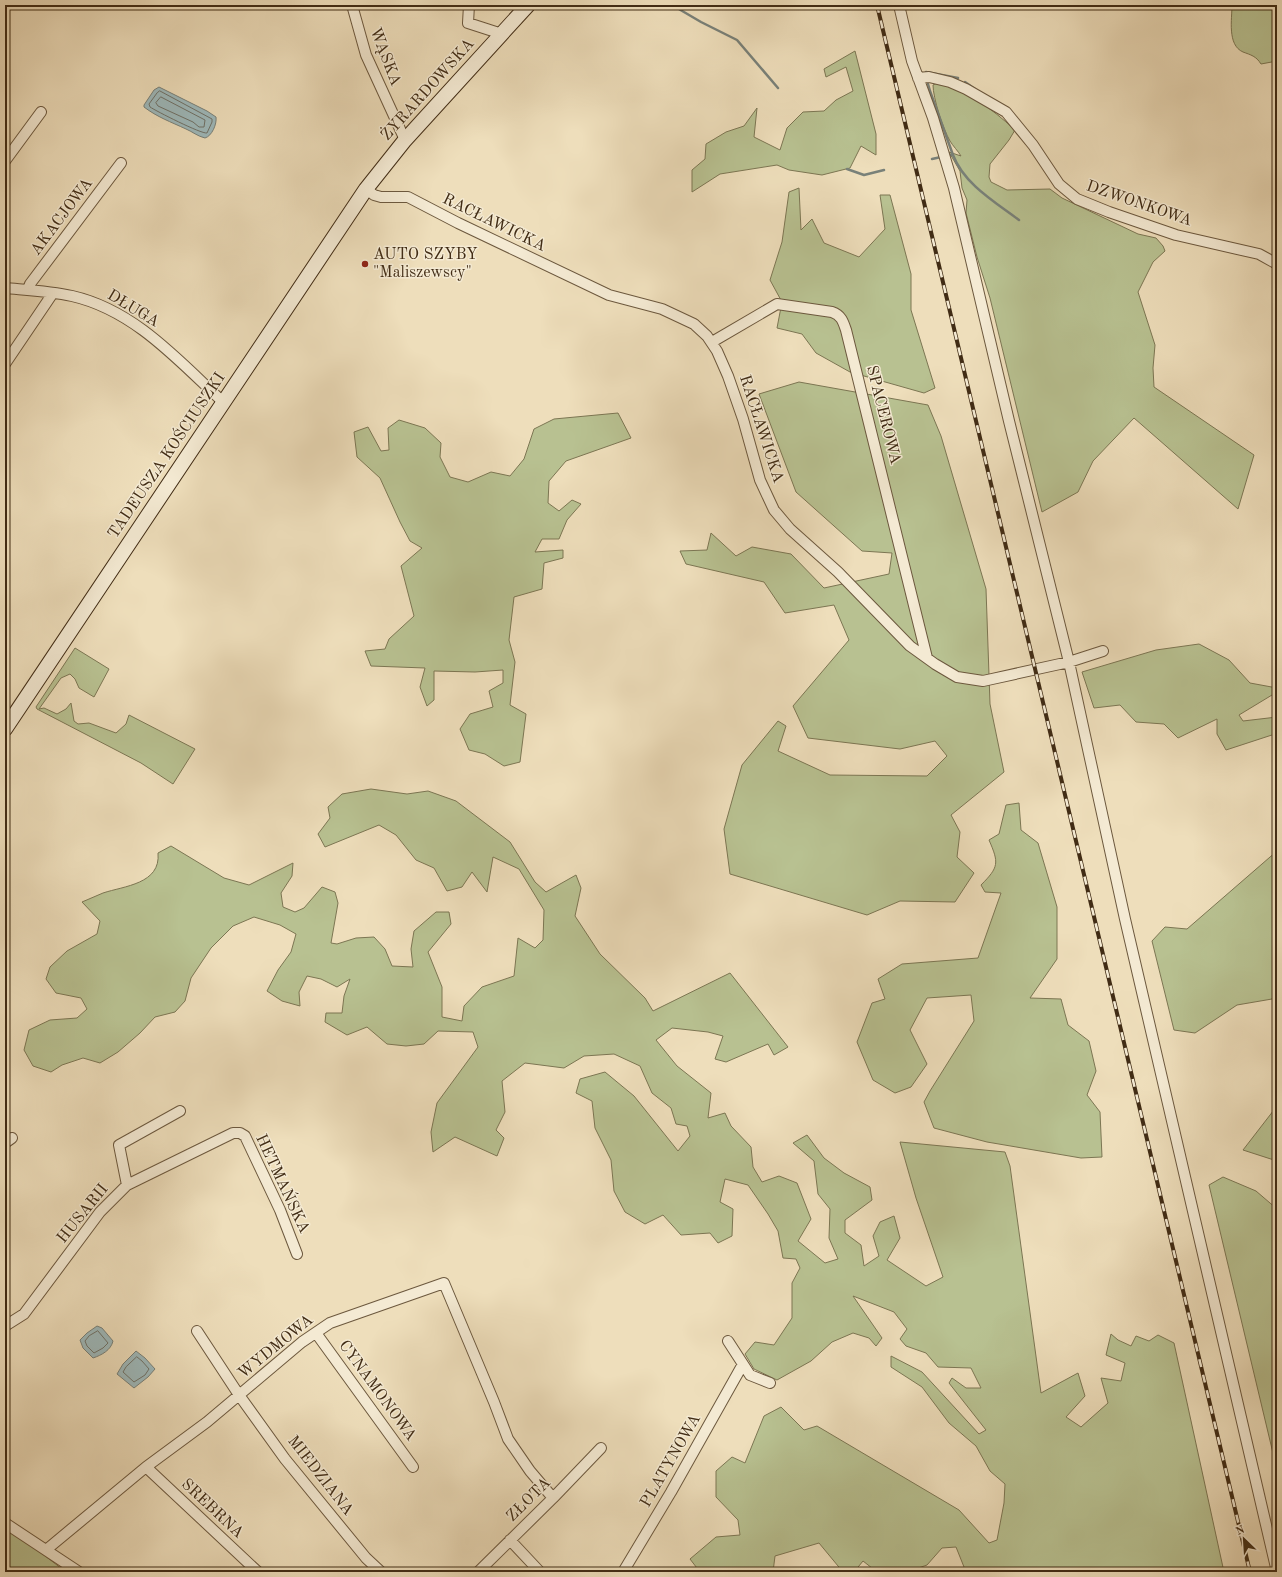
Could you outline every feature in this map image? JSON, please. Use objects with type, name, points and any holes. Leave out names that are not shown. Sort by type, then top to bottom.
[{"type":"main road","name":"ŻYRARDOWSKA","points":[[357,202],[405,140],[528,5]]},
{"type":"main road","name":"TADEUSZA KOŚCIUSZKI","points":[[5,729],[357,202]]},
{"type":"street","name":"WĄSKA","points":[[352,5],[366,55],[405,140]]},
{"type":"street","points":[[470,5],[468,23],[502,34]]},
{"type":"street","points":[[899,5],[909,53],[934,118],[954,188],[1009,421],[1069,662],[1127,926],[1277,1572]]},
{"type":"street","name":"DZWONKOWA","points":[[918,78],[929,77],[950,82],[966,89],[1006,112],[1033,145],[1058,184],[1077,199],[1109,212],[1176,235],[1259,254],[1277,264]]},
{"type":"street","points":[[5,160],[41,112]]},
{"type":"street","name":"AKACJOWA","points":[[28,290],[30,284],[121,163]]},
{"type":"street","name":"RACŁAWICKA","points":[[366,189],[374,195],[381,197],[408,197],[458,223],[609,295],[662,309],[694,324],[712,342],[728,376],[743,419],[760,480],[774,510],[790,529],[838,572],[910,646],[957,677],[983,681],[1069,662],[1103,651]]},
{"type":"street","name":"DŁUGA","points":[[5,288],[72,296],[94,302],[112,310],[148,332],[224,402]]},
{"type":"street","points":[[5,364],[53,293]]},
{"type":"street","name":"SPACEROWA","points":[[712,342],[777,304],[832,312],[838,314],[842,318],[928,658]]},
{"type":"street","name":"HUSARII","points":[[5,1326],[24,1314],[100,1212],[127,1185],[119,1145],[180,1110]]},
{"type":"street","name":"HETMAŃSKA","points":[[127,1185],[233,1133],[240,1133],[244,1136],[280,1210],[297,1254]]},
{"type":"street","name":"WYDMOWA","points":[[46,1550],[146,1467],[207,1422],[302,1342],[330,1323],[444,1283],[508,1439],[530,1471],[553,1498]]},
{"type":"street","name":"MIEDZIANA","points":[[198,1331],[239,1395],[285,1459],[366,1558],[381,1572]]},
{"type":"street","name":"CYNAMONOWA","points":[[316,1333],[413,1467]]},
{"type":"street","points":[[728,1341],[750,1375],[770,1383]]},
{"type":"street","name":"PLATYNOWA","points":[[623,1572],[671,1492],[743,1364]]},
{"type":"street","name":"ZŁOTA","points":[[478,1572],[601,1448]]},
{"type":"street","name":"SREBRNA","points":[[146,1467],[258,1572]]},
{"type":"street","points":[[5,1523],[79,1572]]},
{"type":"street","points":[[510,1540],[540,1572]]},
{"type":"green space","points":[[1232,5],[1277,5],[1277,12],[1275,13],[1274,37],[1277,43],[1277,61],[1261,64],[1255,57],[1238,49],[1232,38]]},
{"type":"green space","points":[[855,51],[876,134],[876,155],[861,146],[850,168],[822,175],[789,170],[777,165],[720,174],[692,192],[692,170],[705,159],[706,144],[726,132],[744,126],[757,108],[754,137],[780,150],[787,128],[803,112],[824,111],[836,100],[853,91],[846,67],[826,77],[824,69]]},
{"type":"green space","points":[[937,83],[970,96],[997,114],[1015,130],[990,164],[989,177],[991,182],[1007,190],[1050,189],[1062,198],[1138,234],[1156,238],[1163,246],[1165,251],[1153,262],[1138,292],[1155,345],[1153,368],[1154,387],[1254,455],[1238,509],[1134,418],[1093,461],[1078,492],[1042,512],[990,298],[977,257],[966,213],[967,200],[962,188],[960,171],[949,152],[961,156],[950,141],[944,129],[933,91],[933,85]]},
{"type":"green space","points":[[799,188],[801,230],[812,219],[824,243],[859,257],[885,229],[880,195],[890,195],[911,274],[911,310],[935,388],[924,393],[850,372],[816,353],[802,334],[777,328],[782,302],[770,280],[782,242],[789,192]]},
{"type":"green space","points":[[799,382],[928,405],[941,436],[986,589],[990,704],[1004,772],[951,815],[960,832],[957,857],[974,873],[955,902],[900,901],[867,915],[730,874],[724,829],[742,765],[778,721],[786,726],[778,751],[830,775],[927,776],[947,756],[935,741],[900,749],[808,738],[793,706],[849,640],[834,605],[785,613],[764,582],[686,564],[680,551],[707,550],[711,533],[736,556],[752,547],[791,554],[824,588],[889,574],[892,553],[862,551],[796,492],[759,394]]},
{"type":"green space","points":[[618,413],[631,438],[566,461],[549,481],[548,503],[559,511],[572,500],[581,504],[567,520],[559,539],[542,539],[535,552],[563,550],[563,558],[544,563],[542,589],[514,597],[509,640],[515,662],[510,705],[526,714],[520,762],[504,766],[485,754],[469,750],[460,729],[470,714],[493,707],[489,691],[503,683],[503,670],[475,672],[434,671],[434,700],[427,706],[420,687],[425,668],[371,666],[365,651],[385,649],[389,639],[414,616],[401,566],[422,548],[410,541],[380,478],[357,457],[354,432],[368,427],[381,451],[389,450],[388,428],[399,420],[425,428],[441,443],[440,457],[450,477],[468,482],[491,472],[510,476],[524,459],[534,429],[554,419]]},
{"type":"green space","points":[[1199,644],[1229,660],[1250,683],[1277,688],[1277,692],[1239,715],[1243,721],[1277,717],[1277,732],[1275,734],[1226,750],[1217,734],[1217,719],[1178,738],[1164,724],[1136,722],[1120,705],[1094,708],[1082,672],[1156,650]]},
{"type":"green space","points":[[75,648],[109,669],[94,697],[79,688],[75,679],[70,674],[61,678],[39,709],[44,708],[57,714],[66,709],[71,703],[74,721],[78,724],[89,723],[116,733],[126,724],[129,715],[195,749],[173,784],[141,763],[37,709],[36,707]]},
{"type":"green space","points":[[371,789],[407,794],[428,791],[456,801],[510,842],[535,882],[546,892],[576,875],[581,888],[575,916],[600,954],[645,998],[653,1011],[730,973],[788,1047],[774,1055],[768,1044],[726,1062],[715,1059],[723,1036],[708,1032],[672,1028],[656,1040],[677,1066],[711,1093],[708,1118],[725,1113],[731,1126],[751,1147],[753,1167],[762,1182],[779,1176],[797,1183],[811,1219],[798,1241],[825,1263],[838,1259],[829,1238],[830,1209],[818,1194],[814,1161],[793,1143],[807,1135],[824,1158],[844,1173],[870,1187],[872,1200],[845,1220],[845,1233],[861,1245],[864,1266],[879,1256],[873,1236],[880,1222],[894,1216],[900,1238],[887,1260],[926,1286],[943,1277],[916,1198],[900,1142],[1005,1152],[1010,1166],[1041,1393],[1078,1373],[1085,1396],[1066,1417],[1081,1427],[1108,1403],[1101,1378],[1121,1381],[1125,1363],[1106,1355],[1111,1334],[1118,1340],[1131,1346],[1136,1336],[1149,1341],[1158,1335],[1174,1343],[1224,1572],[966,1572],[956,1547],[942,1548],[927,1565],[907,1572],[877,1572],[863,1561],[854,1572],[843,1572],[819,1543],[775,1556],[773,1572],[700,1572],[690,1559],[716,1537],[740,1535],[738,1520],[716,1497],[716,1471],[732,1457],[745,1463],[764,1416],[781,1407],[804,1430],[817,1426],[959,1510],[989,1543],[997,1540],[1004,1503],[1005,1484],[990,1471],[976,1446],[949,1423],[922,1387],[891,1367],[891,1356],[922,1372],[979,1434],[986,1430],[949,1383],[952,1378],[966,1388],[981,1388],[971,1368],[938,1367],[926,1353],[906,1346],[900,1339],[907,1329],[894,1312],[853,1296],[882,1338],[876,1346],[869,1338],[853,1333],[832,1342],[811,1361],[777,1380],[754,1369],[745,1354],[755,1342],[774,1345],[792,1318],[792,1283],[800,1268],[796,1259],[783,1258],[778,1231],[748,1185],[725,1179],[720,1202],[733,1209],[732,1236],[718,1243],[710,1233],[681,1235],[663,1215],[645,1224],[625,1212],[614,1191],[611,1160],[595,1128],[592,1101],[576,1093],[580,1079],[605,1072],[634,1096],[678,1151],[690,1136],[687,1126],[676,1124],[671,1108],[652,1093],[640,1066],[614,1054],[584,1056],[564,1068],[525,1063],[502,1081],[505,1112],[496,1130],[504,1138],[497,1156],[455,1137],[433,1152],[431,1132],[437,1103],[478,1047],[473,1032],[438,1031],[424,1044],[406,1046],[387,1044],[367,1027],[347,1035],[325,1022],[326,1013],[342,1013],[344,996],[350,979],[337,987],[321,979],[307,976],[299,992],[300,1006],[282,1001],[267,991],[278,970],[291,952],[296,934],[280,925],[254,917],[233,926],[211,948],[191,978],[185,1001],[175,1012],[155,1017],[140,1033],[118,1052],[100,1063],[83,1058],[62,1065],[51,1072],[33,1066],[24,1050],[29,1030],[50,1020],[77,1018],[87,1009],[81,998],[56,993],[46,979],[50,967],[67,951],[97,934],[100,921],[82,902],[103,893],[140,882],[154,871],[158,853],[171,846],[224,878],[249,885],[293,863],[292,876],[281,893],[283,907],[295,912],[304,908],[322,887],[335,892],[338,903],[331,943],[337,944],[356,938],[374,937],[385,949],[392,966],[413,967],[411,949],[414,931],[436,912],[449,912],[451,924],[428,952],[442,987],[442,1017],[462,1021],[464,1006],[482,987],[514,976],[518,938],[535,948],[543,940],[544,910],[519,869],[493,857],[487,892],[472,872],[462,887],[447,891],[434,868],[416,860],[396,835],[379,825],[325,847],[318,834],[330,818],[328,807],[342,794]]},
{"type":"green space","points":[[1019,803],[1021,830],[1038,843],[1057,907],[1057,959],[1030,998],[1061,999],[1068,1025],[1089,1041],[1096,1071],[1087,1095],[1100,1112],[1102,1157],[1081,1158],[987,1142],[934,1128],[924,1102],[974,1021],[971,995],[927,998],[910,1030],[927,1064],[911,1087],[895,1093],[873,1080],[857,1042],[872,1003],[885,999],[878,979],[902,964],[978,958],[1001,893],[985,892],[981,885],[991,874],[996,864],[989,840],[999,834],[1006,805]]},
{"type":"green space","points":[[1277,851],[1277,988],[1272,999],[1237,1005],[1195,1033],[1174,1030],[1152,941],[1165,927],[1187,929]]},
{"type":"green space","points":[[1277,1106],[1277,1161],[1243,1150]]},
{"type":"green space","points":[[1223,1177],[1256,1191],[1277,1209],[1277,1470],[1209,1185]]},
{"type":"green space","points":[[5,1525],[66,1572],[5,1572]]},
{"type":"water","points":[[159,87],[216,117],[215,126],[210,135],[205,138],[200,136],[159,117],[144,107],[154,90]]},
{"type":"water","points":[[97,1326],[102,1328],[113,1341],[106,1352],[93,1358],[83,1348],[80,1340]]},
{"type":"water","points":[[136,1351],[155,1369],[148,1377],[134,1388],[117,1374],[123,1364]]},
{"type":"waterway","points":[[672,5],[701,22],[737,40],[778,88]]},
{"type":"waterway","points":[[926,72],[958,78]]},
{"type":"waterway","points":[[965,82],[975,89]]},
{"type":"waterway","points":[[928,84],[953,155]]},
{"type":"waterway","points":[[951,155],[953,155],[958,165],[972,184],[1019,220]]},
{"type":"waterway","points":[[932,159],[941,157]]},
{"type":"waterway","points":[[847,169],[864,175],[884,170]]},
{"type":"railway","points":[[877,5],[1250,1572]]},
{"type":"place","name":"AUTO SZYBY \"Maliszewscy\"","points":[[365,264]]}]
